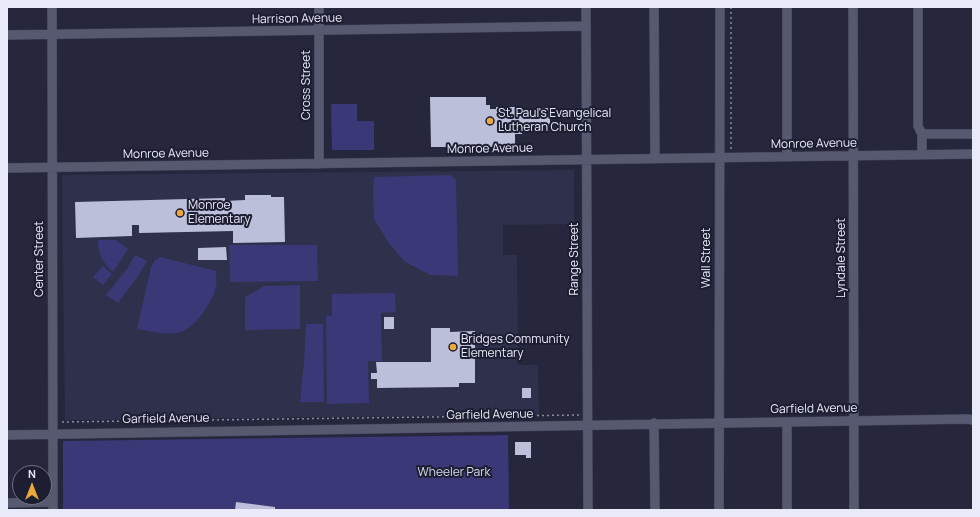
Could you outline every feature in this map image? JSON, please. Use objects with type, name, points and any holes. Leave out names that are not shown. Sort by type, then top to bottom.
[{"type":"street","name":"Center Street","points":[[52,7],[53,506]]},
{"type":"street","name":"Cross Street","points":[[319,7],[319,164]]},
{"type":"street","name":"Range Street","points":[[586,7],[588,510]]},
{"type":"street","points":[[654,7],[654,158]]},
{"type":"street","name":"Wall Street","points":[[719,510],[719,423],[724,157],[720,7]]},
{"type":"street","points":[[787,7],[787,156]]},
{"type":"street","name":"Lyndale Street","points":[[854,7],[854,510]]},
{"type":"street","points":[[918,7],[918,126],[922,134],[922,154]]},
{"type":"street","name":"Harrison Avenue","points":[[7,35],[586,26]]},
{"type":"street","points":[[922,134],[973,134]]},
{"type":"street","name":"Monroe Avenue","points":[[7,168],[973,154]]},
{"type":"street","name":"Garfield Avenue","points":[[7,434],[588,421],[719,423],[973,420]]},
{"type":"street","points":[[787,422],[787,510]]},
{"type":"street","points":[[654,423],[655,510]]},
{"type":"street","points":[[7,503],[53,506]]},
{"type":"path","points":[[724,157],[731,148],[731,7]]},
{"type":"path","points":[[53,423],[575,414],[588,421]]},
{"type":"shaded area","points":[[574,170],[574,224],[503,225],[503,255],[517,255],[518,365],[538,365],[539,415],[65,420],[62,175]]},
{"type":"green space","points":[[331,104],[357,104],[357,121],[374,121],[374,150],[332,150]]},
{"type":"green space","points":[[450,175],[456,180],[458,276],[430,275],[405,262],[388,242],[374,219],[374,177]]},
{"type":"green space","points":[[98,240],[116,240],[128,249],[113,272],[101,258]]},
{"type":"green space","points":[[229,245],[317,245],[318,281],[230,282]]},
{"type":"green space","points":[[135,255],[147,261],[118,303],[106,295],[127,269]]},
{"type":"green space","points":[[160,257],[216,271],[216,287],[212,299],[194,324],[178,333],[160,333],[137,329],[151,267],[154,261]]},
{"type":"green space","points":[[103,266],[112,274],[103,285],[93,277]]},
{"type":"green space","points":[[300,285],[300,329],[245,330],[245,297],[264,286]]},
{"type":"green space","points":[[395,293],[396,312],[381,313],[382,361],[368,361],[369,403],[327,404],[326,316],[332,316],[332,294]]},
{"type":"green space","points":[[306,324],[323,324],[324,402],[300,402]]},
{"type":"green space","name":"Wheeler Park","points":[[508,435],[509,510],[63,510],[63,441]]},
{"type":"building","name":"St. Paul's Evangelical Lutheran Church","points":[[430,97],[486,97],[486,105],[490,105],[490,109],[496,109],[496,107],[518,107],[518,114],[539,113],[539,108],[550,108],[550,128],[549,131],[540,131],[540,129],[522,129],[522,134],[515,134],[515,147],[431,147]]},
{"type":"building","name":"Monroe Elementary","points":[[245,195],[271,195],[271,197],[284,197],[285,242],[233,243],[233,231],[139,233],[139,225],[132,225],[132,236],[76,238],[75,202],[225,198],[225,201],[245,200]]},
{"type":"building","points":[[226,247],[227,260],[198,260],[198,248]]},
{"type":"building","points":[[384,317],[394,317],[394,329],[384,329]]},
{"type":"building","name":"Bridges Community Elementary","points":[[431,328],[450,328],[450,332],[475,331],[475,383],[459,383],[459,387],[377,388],[377,379],[371,379],[371,373],[377,373],[376,362],[431,362]]},
{"type":"building","points":[[522,388],[531,388],[531,398],[522,398]]},
{"type":"building","points":[[515,442],[531,442],[531,458],[526,458],[526,455],[515,455]]},
{"type":"building","points":[[236,502],[275,507],[275,510],[235,510]]},
{"type":"place","name":"St. Paul's Evangelical Lutheran Church","points":[[490,121]]},
{"type":"place","name":"Monroe Elementary","points":[[180,213]]},
{"type":"place","name":"Bridges Community Elementary","points":[[453,347]]}]
